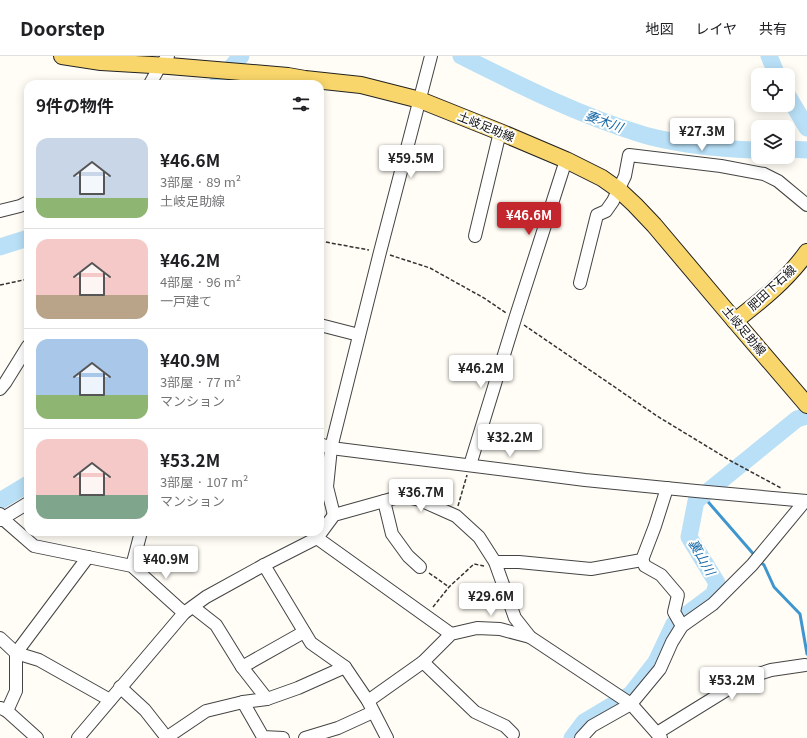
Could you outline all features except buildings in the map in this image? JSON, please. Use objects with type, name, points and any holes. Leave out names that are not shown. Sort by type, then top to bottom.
[{"type":"main road","name":"土岐足助線","points":[[62,56],[101,62],[165,63],[288,76],[299,80]]},
{"type":"main road","name":"土岐足助線","points":[[324,83],[361,85],[421,94],[500,132],[566,160],[602,178],[619,190],[654,225],[806,404]]},
{"type":"main road","name":"肥田下石線","points":[[735,321],[766,297],[782,282],[807,252]]},
{"type":"street","points":[[334,515],[327,487],[325,446],[359,335],[431,56]]},
{"type":"street","points":[[153,80],[165,63]]},
{"type":"street","points":[[474,236],[500,132]]},
{"type":"street","points":[[580,283],[597,215],[606,211],[619,190],[625,176],[629,155],[721,166],[764,174],[778,181],[807,205]]},
{"type":"street","points":[[470,465],[566,160]]},
{"type":"street","points":[[0,211],[24,204]]},
{"type":"street","points":[[324,326],[359,335]]},
{"type":"street","points":[[0,389],[24,352]]},
{"type":"street","points":[[325,446],[585,480],[806,501]]},
{"type":"street","points":[[667,488],[656,526],[642,560],[645,566],[661,575],[678,595],[674,612],[682,626]]},
{"type":"street","points":[[324,529],[334,515],[402,496],[420,500],[456,516],[479,537],[495,562],[515,618],[530,637],[631,704],[659,736],[746,678],[771,670],[805,665]]},
{"type":"street","points":[[384,501],[392,534],[408,556],[420,567]]},
{"type":"street","points":[[581,738],[592,726],[631,704],[660,669],[672,642],[682,626],[713,604],[746,570],[806,501]]},
{"type":"street","points":[[24,505],[1,517],[34,546],[132,566],[188,610],[216,625],[242,667],[267,699]]},
{"type":"street","points":[[132,566],[140,536]]},
{"type":"street","points":[[78,738],[188,610],[206,597],[317,538],[451,634]]},
{"type":"street","points":[[37,738],[4,709],[16,691],[16,653],[88,557]]},
{"type":"street","points":[[495,562],[519,562],[591,569],[642,560]]},
{"type":"street","points":[[264,565],[311,644],[345,667],[387,738]]},
{"type":"street","points":[[305,738],[338,728],[370,707],[423,662],[451,634],[477,628],[500,630],[530,637]]},
{"type":"street","points":[[242,667],[304,632]]},
{"type":"street","points":[[0,638],[16,653],[39,660],[110,700]]},
{"type":"street","points":[[423,662],[475,712],[505,726],[513,734]]},
{"type":"street","points":[[120,688],[145,710],[166,738],[206,711],[243,702],[267,699],[298,688],[345,667]]},
{"type":"street","points":[[243,702],[262,737],[283,738]]},
{"type":"path","points":[[324,242],[380,252],[430,268],[484,298],[657,416],[731,461],[786,490]]},
{"type":"path","points":[[0,285],[24,280]]},
{"type":"path","points":[[456,516],[470,465]]},
{"type":"path","points":[[432,609],[449,587],[474,564],[485,566],[495,562]]},
{"type":"path","points":[[420,567],[449,587]]},
{"type":"waterway","name":"妻木川","points":[[220,80],[241,56]]},
{"type":"waterway","name":"妻木川","points":[[461,56],[572,109],[641,134],[663,140],[701,146],[751,150]]},
{"type":"waterway","points":[[769,56],[774,68]]},
{"type":"waterway","points":[[795,108],[807,128]]},
{"type":"waterway","name":"妻木川","points":[[795,149],[807,150]]},
{"type":"waterway","name":"妻木川","points":[[0,247],[24,239]]},
{"type":"waterway","name":"裏山川","points":[[572,738],[584,722],[631,694],[656,662],[674,624],[714,594],[717,583],[689,537],[696,501],[797,419],[807,416]]},
{"type":"waterway","points":[[0,501],[24,486]]},
{"type":"waterway","points":[[703,496],[756,557]]},
{"type":"waterway","points":[[759,561],[764,565],[774,587],[800,614],[807,654]]}]
